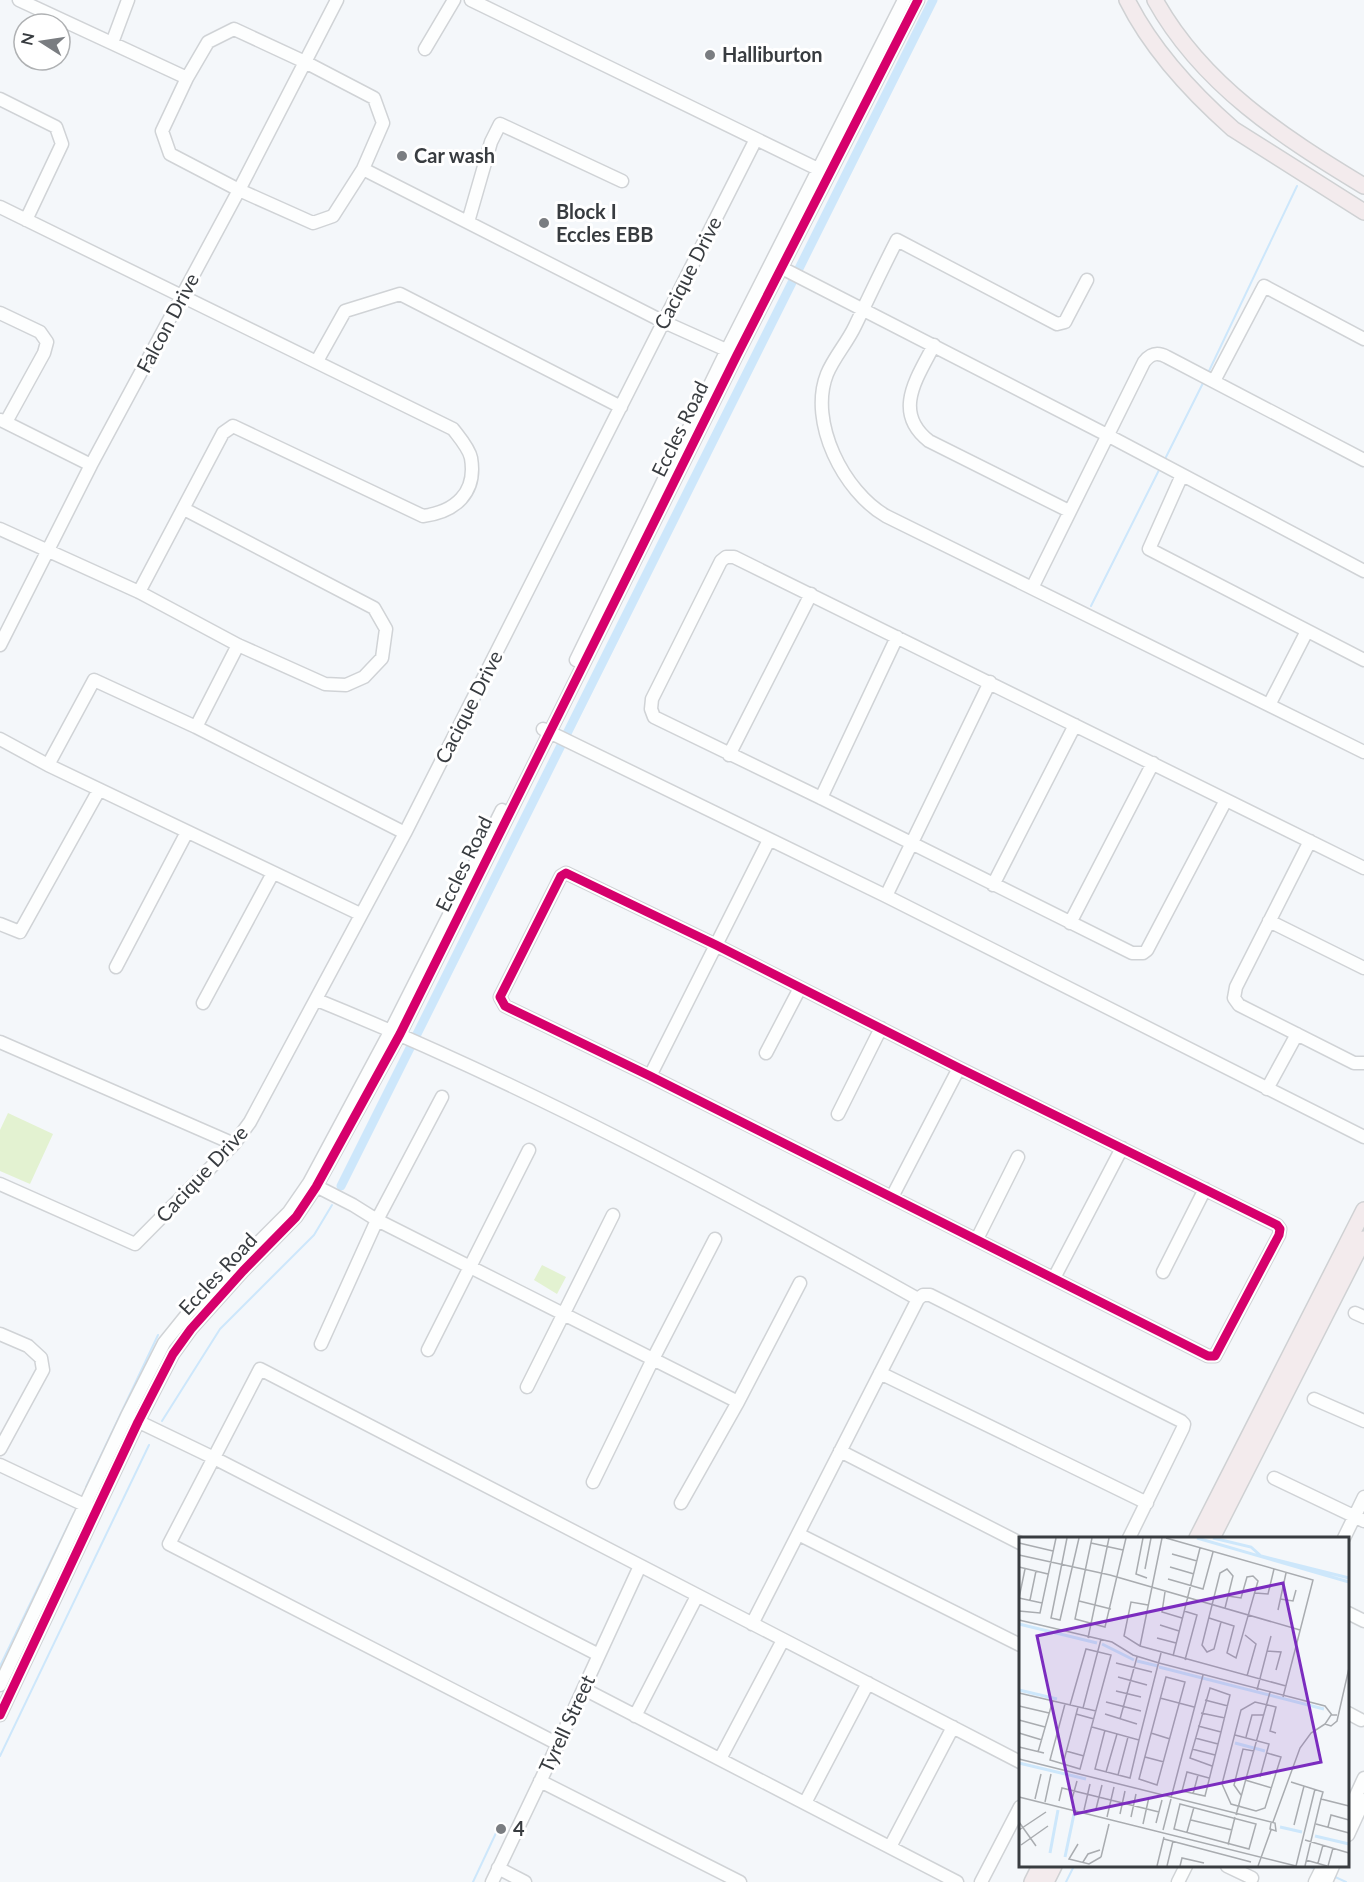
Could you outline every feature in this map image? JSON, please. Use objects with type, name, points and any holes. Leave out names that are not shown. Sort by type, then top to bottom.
[{"type":"main road","points":[[1127,0],[1141,27],[1189,88],[1233,129],[1364,212]]},
{"type":"main road","points":[[1155,0],[1199,63],[1244,106],[1299,147],[1364,186]]},
{"type":"main road","points":[[1198,1537],[1364,1210]]},
{"type":"main road","points":[[1213,1537],[1364,1239]]},
{"type":"main road","points":[[1032,1882],[1040,1867]]},
{"type":"main road","points":[[1046,1882],[1054,1867]]},
{"type":"street","points":[[19,0],[187,78]]},
{"type":"street","points":[[112,43],[128,0]]},
{"type":"street","name":"Falcon Drive","points":[[0,645],[91,465],[183,296],[337,0]]},
{"type":"street","points":[[425,49],[453,0]]},
{"type":"street","points":[[471,0],[824,171]]},
{"type":"street","name":"Eccles Road","points":[[0,1715],[132,1419],[191,1329],[296,1217],[395,1032],[824,171],[904,0]]},
{"type":"street","name":"Eccles Road","points":[[824,171],[918,0]]},
{"type":"street","points":[[234,29],[305,62],[374,98],[383,123],[363,169],[333,216],[313,223],[239,190],[170,154],[162,131],[187,78],[208,42],[234,29]]},
{"type":"street","points":[[0,99],[56,127],[62,144],[26,220]]},
{"type":"street","points":[[468,222],[491,142],[500,124],[622,181]]},
{"type":"street","name":"Cacique Drive","points":[[0,1184],[135,1244],[234,1144],[250,1122],[405,833],[756,139]]},
{"type":"street","points":[[363,169],[732,353]]},
{"type":"street","points":[[0,207],[453,429],[471,456],[471,483],[458,502],[440,514],[423,516],[233,426],[223,433],[139,592]]},
{"type":"street","points":[[1087,280],[1065,322],[1058,324],[897,240],[855,327],[827,374],[823,411],[827,434],[837,463],[865,500],[876,510],[1364,752]]},
{"type":"street","points":[[777,266],[934,345],[1364,571]]},
{"type":"street","points":[[1214,381],[1264,286],[1364,339]]},
{"type":"street","points":[[317,361],[345,311],[400,294],[621,407]]},
{"type":"street","points":[[0,313],[40,332],[47,342],[44,353],[3,420],[91,465]]},
{"type":"street","points":[[934,345],[910,395],[911,418],[916,428],[929,441],[1069,511]]},
{"type":"street","points":[[1032,588],[1144,362],[1153,354],[1160,354],[1214,381],[1364,460]]},
{"type":"street","points":[[1182,475],[1149,549],[1364,660]]},
{"type":"street","points":[[0,529],[139,592],[238,645],[325,684],[346,685],[364,677],[381,658],[386,629],[374,608],[184,509]]},
{"type":"street","points":[[1226,800],[1147,950],[1143,953],[1132,953],[654,717],[651,709],[652,699],[721,561],[726,557],[734,557],[1364,868]]},
{"type":"street","points":[[729,754],[811,594]]},
{"type":"street","points":[[1269,705],[1307,631]]},
{"type":"street","points":[[821,798],[897,637]]},
{"type":"street","points":[[196,727],[238,645]]},
{"type":"street","points":[[48,765],[94,680],[196,727],[405,833]]},
{"type":"street","points":[[886,896],[990,682]]},
{"type":"street","points":[[993,885],[1075,725]]},
{"type":"street","points":[[546,730],[886,896],[1364,1137]]},
{"type":"street","points":[[0,739],[99,790],[360,914]]},
{"type":"street","points":[[1070,923],[1153,763]]},
{"type":"street","points":[[0,924],[21,932],[99,790]]},
{"type":"street","points":[[116,967],[187,832]]},
{"type":"street","points":[[650,1076],[769,840]]},
{"type":"street","points":[[1310,841],[1236,987],[1234,998],[1239,1005],[1354,1063],[1364,1063]]},
{"type":"street","points":[[203,1003],[273,873]]},
{"type":"street","points":[[566,873],[800,988],[1277,1225],[1280,1229],[1279,1236],[1215,1356],[1208,1356],[650,1076],[505,1006],[500,997],[561,876],[566,873]]},
{"type":"street","points":[[1269,921],[1364,968]]},
{"type":"street","points":[[766,1053],[800,988]]},
{"type":"street","points":[[317,1000],[395,1032],[587,1123],[918,1299]]},
{"type":"street","points":[[838,1114],[881,1029]]},
{"type":"street","points":[[1267,1089],[1297,1034]]},
{"type":"street","points":[[0,1042],[234,1144]]},
{"type":"street","points":[[892,1197],[959,1068]]},
{"type":"street","points":[[321,1344],[377,1220],[442,1097]]},
{"type":"street","points":[[1054,1278],[1122,1148]]},
{"type":"street","points":[[429,1350],[529,1150]]},
{"type":"street","points":[[977,1239],[1018,1157]]},
{"type":"street","points":[[313,1185],[377,1220],[738,1402]]},
{"type":"street","points":[[1162,1272],[1204,1189]]},
{"type":"street","points":[[527,1387],[613,1215]]},
{"type":"street","points":[[593,1482],[715,1239]]},
{"type":"street","points":[[681,1503],[738,1402],[800,1283]]},
{"type":"street","points":[[752,1624],[918,1299],[923,1295],[930,1295],[1181,1420],[1184,1424],[1183,1428],[1131,1537]]},
{"type":"street","points":[[0,1334],[28,1346],[41,1358],[43,1370],[0,1449]]},
{"type":"street","points":[[558,1744],[170,1544],[260,1369],[1019,1761]]},
{"type":"street","points":[[880,1373],[1147,1503]]},
{"type":"street","points":[[1314,1399],[1364,1421]]},
{"type":"street","points":[[132,1419],[214,1458],[600,1654]]},
{"type":"street","points":[[840,1451],[1019,1542]]},
{"type":"street","points":[[0,1465],[91,1508]]},
{"type":"street","points":[[1274,1478],[1359,1519]]},
{"type":"street","points":[[1346,1537],[1359,1519],[1364,1497]]},
{"type":"street","name":"Eccles Road","points":[[0,1685],[91,1508]]},
{"type":"street","points":[[798,1534],[1019,1644]]},
{"type":"street","name":"Tyrell Street","points":[[492,1882],[640,1566]]},
{"type":"street","points":[[635,1716],[698,1596]]},
{"type":"street","points":[[1349,1614],[1364,1621]]},
{"type":"street","points":[[720,1759],[783,1640]]},
{"type":"street","points":[[805,1803],[868,1683]]},
{"type":"street","points":[[584,1689],[957,1882]]},
{"type":"street","points":[[1349,1714],[1361,1720]]},
{"type":"street","points":[[890,1847],[953,1727]]},
{"type":"street","points":[[1349,1809],[1364,1778]]},
{"type":"street","points":[[540,1781],[740,1882]]},
{"type":"street","points":[[1349,1831],[1364,1800]]},
{"type":"street","points":[[981,1882],[1019,1809]]},
{"type":"street","points":[[1178,1882],[1186,1867]]},
{"type":"street","points":[[1229,1867],[1252,1878]]},
{"type":"street","points":[[1315,1882],[1322,1867]]},
{"type":"street","points":[[1326,1882],[1333,1867]]},
{"type":"street","points":[[498,1868],[525,1882]]},
{"type":"green space","points":[[8,1113],[53,1134],[30,1184],[0,1171],[0,1130]]},
{"type":"green space","points":[[542,1265],[566,1277],[557,1294],[534,1280]]},
{"type":"waterway","points":[[417,1034],[933,0]]},
{"type":"waterway","points":[[1209,371],[1297,186]]},
{"type":"waterway","points":[[1164,461],[1203,383]]},
{"type":"waterway","points":[[1091,606],[1160,468]]},
{"type":"waterway","points":[[341,1186],[412,1044]]},
{"type":"waterway","points":[[162,1421],[220,1329],[314,1235],[332,1205]]},
{"type":"waterway","points":[[86,1487],[158,1335]]},
{"type":"waterway","points":[[0,1756],[149,1445]]},
{"type":"waterway","points":[[0,1666],[74,1513]]},
{"type":"waterway","points":[[473,1882],[496,1833]]},
{"type":"waterway","points":[[1066,1882],[1074,1867]]},
{"type":"waterway","points":[[1310,1867],[1318,1870]]},
{"type":"waterway","points":[[1333,1876],[1346,1882]]},
{"type":"cycle path","points":[[0,1715],[138,1422],[173,1354],[191,1329],[243,1271],[296,1217],[316,1187],[400,1034],[737,355],[918,0]]},
{"type":"cycle path","points":[[566,873],[716,945],[1277,1225],[1280,1229],[1279,1235],[1215,1356],[1208,1356],[650,1076],[505,1006],[500,997],[561,876],[566,873]]},
{"type":"place","name":"Halliburton","points":[[710,55]]},
{"type":"place","name":"Car wash","points":[[402,156]]},
{"type":"place","name":"Block I Eccles EBB","points":[[544,223]]},
{"type":"place","name":"4","points":[[501,1829]]}]
